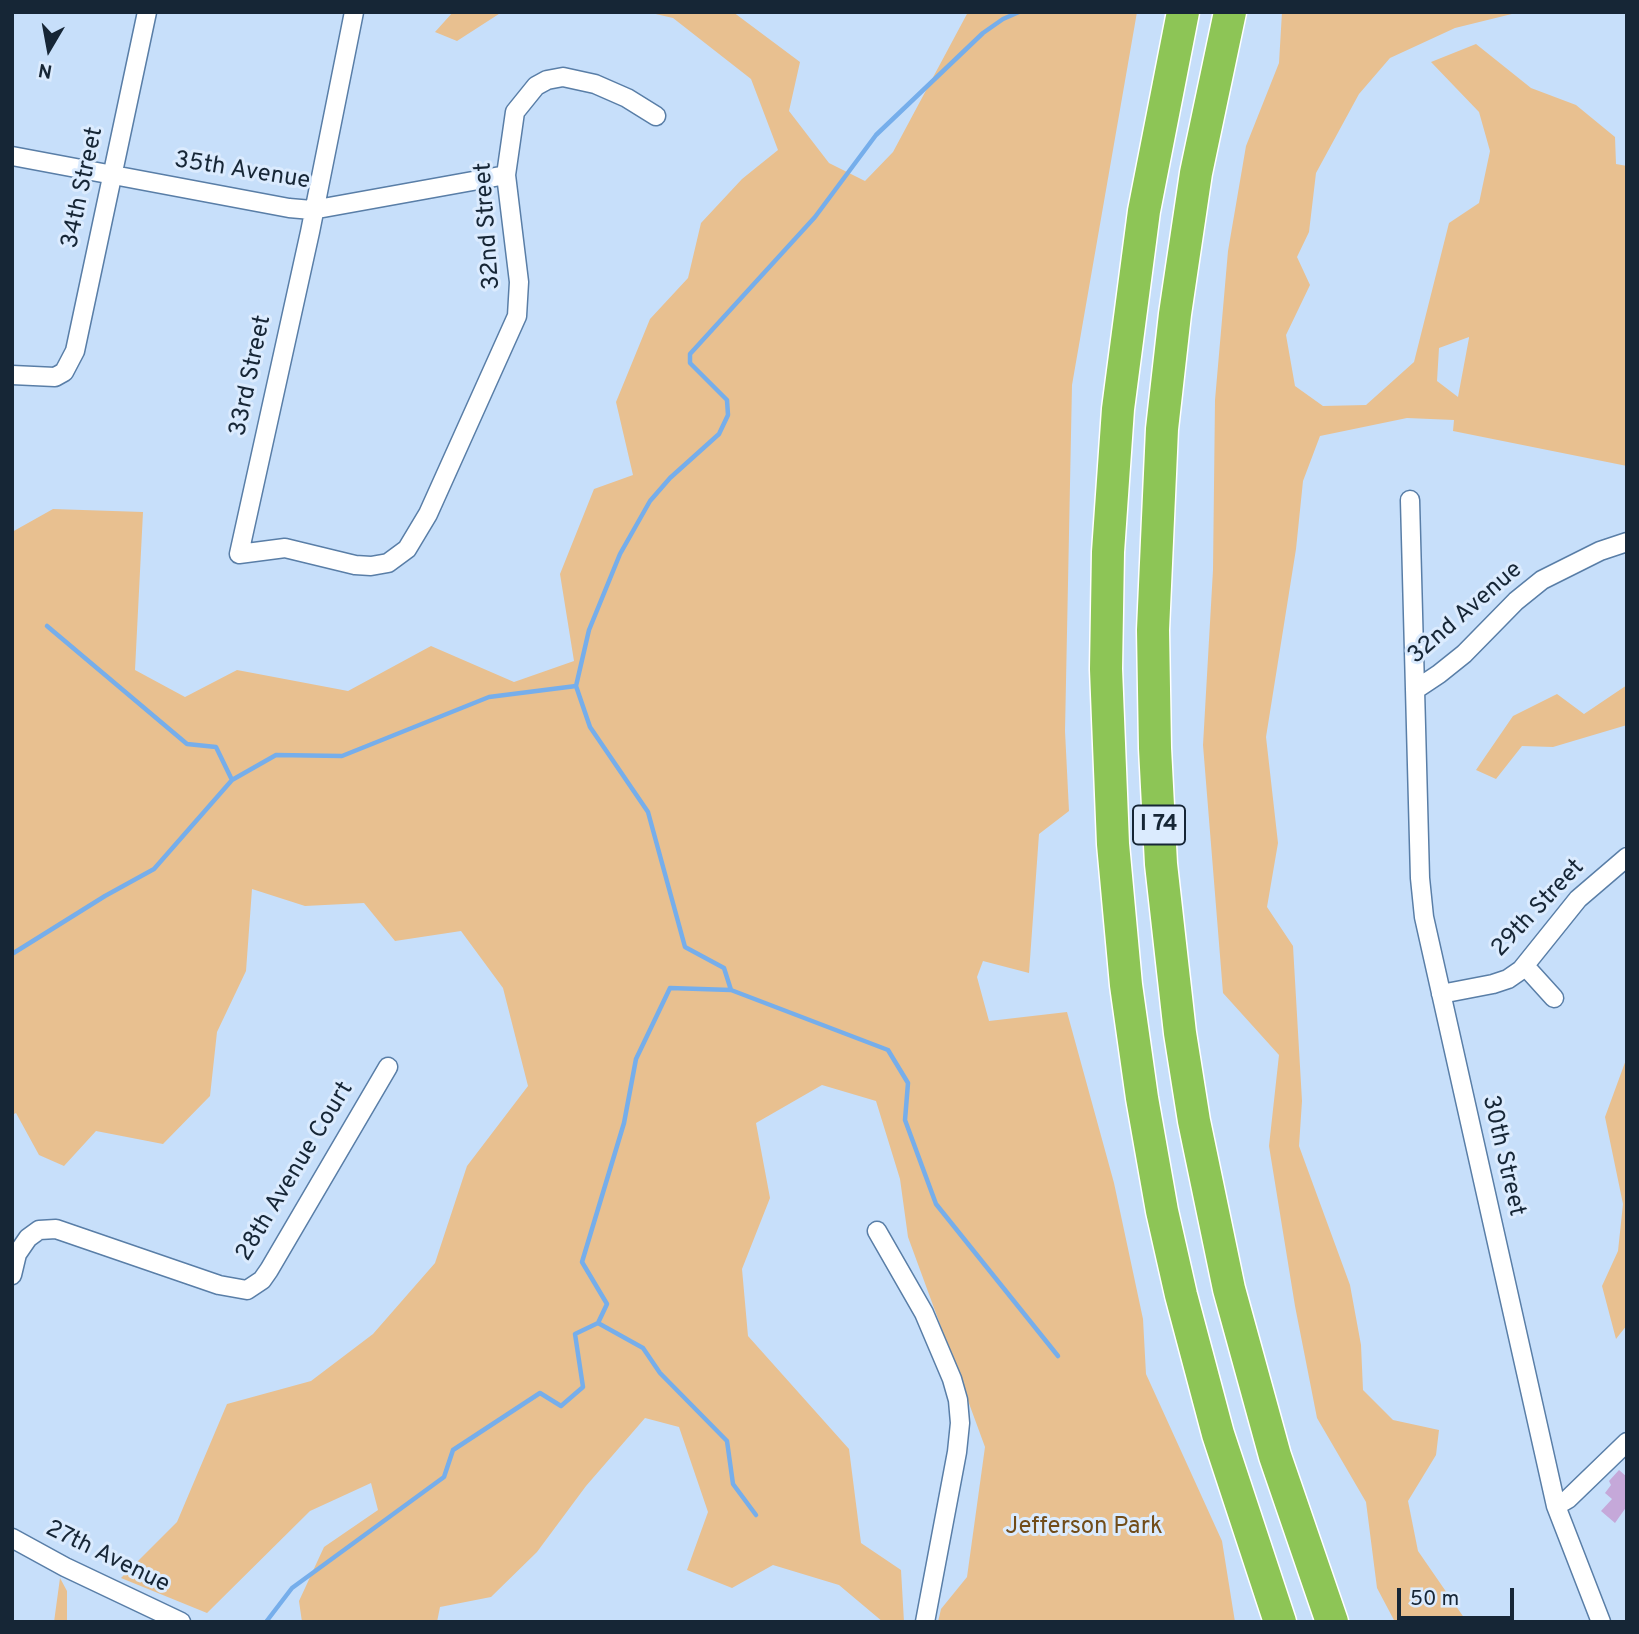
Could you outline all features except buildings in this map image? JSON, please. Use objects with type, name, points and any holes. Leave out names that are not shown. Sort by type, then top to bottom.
[{"type":"highway","name":"I 74","points":[[1183,12],[1145,201],[1118,409],[1108,552],[1107,630],[1113,844],[1128,1004],[1162,1211],[1218,1434],[1280,1622]]},
{"type":"highway","name":"I 74","points":[[1230,12],[1196,173],[1162,429],[1153,630],[1161,864],[1182,1046],[1194,1121],[1226,1277],[1275,1456],[1332,1622]]},
{"type":"street","name":"34th Street","points":[[12,376],[55,377],[64,372],[75,351],[147,12]]},
{"type":"street","name":"33rd Street","points":[[239,554],[354,12]]},
{"type":"street","name":"32nd Street","points":[[239,554],[285,548],[355,565],[371,566],[388,563],[398,556],[415,538],[428,514],[517,316],[519,282],[506,175],[515,112],[536,86],[547,80],[563,77],[595,84],[627,98],[656,116]]},
{"type":"street","name":"35th Avenue","points":[[12,156],[289,208],[314,209],[506,175]]},
{"type":"street","name":"30th Street","points":[[1410,500],[1420,878],[1424,917],[1556,1506],[1601,1622]]},
{"type":"street","name":"32nd Avenue","points":[[1415,690],[1464,654],[1516,601],[1542,580],[1600,551],[1627,542]]},
{"type":"street","name":"29th Street","points":[[1441,993],[1508,979],[1525,966],[1578,899],[1627,857]]},
{"type":"street","points":[[1525,966],[1554,998]]},
{"type":"street","name":"28th Avenue Court","points":[[12,1275],[22,1245],[39,1230],[57,1229],[219,1284],[247,1290],[262,1280],[269,1270],[388,1067]]},
{"type":"street","points":[[877,1231],[924,1313],[958,1400],[960,1423],[957,1452],[925,1622]]},
{"type":"street","points":[[1556,1506],[1568,1499],[1627,1442]]},
{"type":"street","name":"27th Avenue","points":[[12,1538],[65,1567],[181,1622]]},
{"type":"green space","points":[[453,12],[502,12],[457,41],[435,32]]},
{"type":"green space","name":"Jefferson Park","points":[[647,12],[733,12],[800,62],[789,111],[829,163],[865,181],[893,152],[968,12],[1137,12],[1072,385],[1065,731],[1069,811],[1039,834],[1029,973],[983,961],[977,977],[989,1021],[1067,1012],[1114,1183],[1143,1319],[1146,1374],[1222,1541],[1235,1622],[938,1622],[941,1609],[967,1577],[985,1447],[908,1237],[900,1179],[876,1101],[822,1085],[756,1123],[770,1198],[742,1269],[748,1336],[849,1449],[861,1543],[901,1570],[904,1622],[883,1622],[839,1585],[773,1565],[732,1588],[687,1570],[708,1512],[679,1427],[645,1418],[586,1486],[537,1552],[491,1597],[440,1607],[437,1622],[302,1622],[299,1601],[324,1547],[378,1510],[371,1483],[310,1511],[207,1613],[121,1578],[177,1522],[227,1404],[311,1381],[373,1334],[435,1263],[467,1166],[528,1086],[503,988],[461,931],[395,941],[364,903],[305,906],[252,889],[246,971],[217,1032],[210,1096],[163,1144],[96,1131],[64,1166],[39,1155],[16,1113],[12,1115],[12,532],[53,509],[143,512],[135,670],[185,697],[237,670],[348,691],[431,646],[514,682],[574,661],[560,574],[594,489],[633,475],[616,402],[650,319],[688,278],[701,223],[742,179],[778,150],[751,79],[673,18]]},
{"type":"green space","points":[[1282,12],[1520,12],[1455,28],[1390,58],[1359,94],[1316,173],[1309,232],[1297,257],[1310,285],[1286,335],[1295,386],[1323,406],[1366,405],[1414,362],[1449,223],[1479,203],[1490,151],[1479,112],[1431,62],[1476,44],[1531,88],[1576,105],[1615,137],[1616,164],[1627,166],[1627,466],[1453,431],[1454,420],[1407,418],[1320,436],[1303,481],[1296,549],[1266,737],[1278,843],[1267,907],[1293,946],[1302,1101],[1299,1146],[1350,1285],[1361,1345],[1363,1390],[1393,1420],[1439,1430],[1436,1455],[1408,1501],[1418,1551],[1467,1622],[1395,1622],[1377,1588],[1366,1502],[1317,1418],[1295,1306],[1269,1146],[1279,1055],[1223,993],[1203,745],[1213,570],[1215,400],[1228,251],[1246,146],[1279,63]],"holes":[[[1469,337],[1458,397],[1437,381],[1439,348]]]},
{"type":"green space","points":[[1627,685],[1627,725],[1553,747],[1522,746],[1496,779],[1476,770],[1513,716],[1557,694],[1584,714]]},
{"type":"green space","points":[[1627,1057],[1627,1325],[1616,1339],[1602,1286],[1618,1251],[1623,1204],[1605,1117]]},
{"type":"green space","points":[[60,1578],[67,1591],[67,1622],[54,1622]]},
{"type":"waterway","points":[[266,1622],[292,1588],[444,1477],[453,1450],[540,1393],[561,1406],[583,1387],[575,1334],[598,1323],[607,1304],[582,1262],[624,1123],[636,1059],[670,988],[731,990],[724,968],[685,947],[648,812],[590,727],[576,686],[589,630],[620,554],[650,501],[670,478],[719,434],[728,415],[727,400],[690,363],[690,354],[815,217],[876,135],[983,33],[1019,12]]},
{"type":"waterway","points":[[47,626],[187,744],[216,747],[232,780]]},
{"type":"waterway","points":[[12,954],[154,869],[232,780],[276,755],[342,756],[489,697],[576,686]]},
{"type":"waterway","points":[[731,990],[888,1050],[908,1083],[905,1120],[936,1204],[1058,1356]]},
{"type":"waterway","points":[[598,1323],[643,1348],[660,1373],[727,1441],[733,1484],[756,1515]]}]
